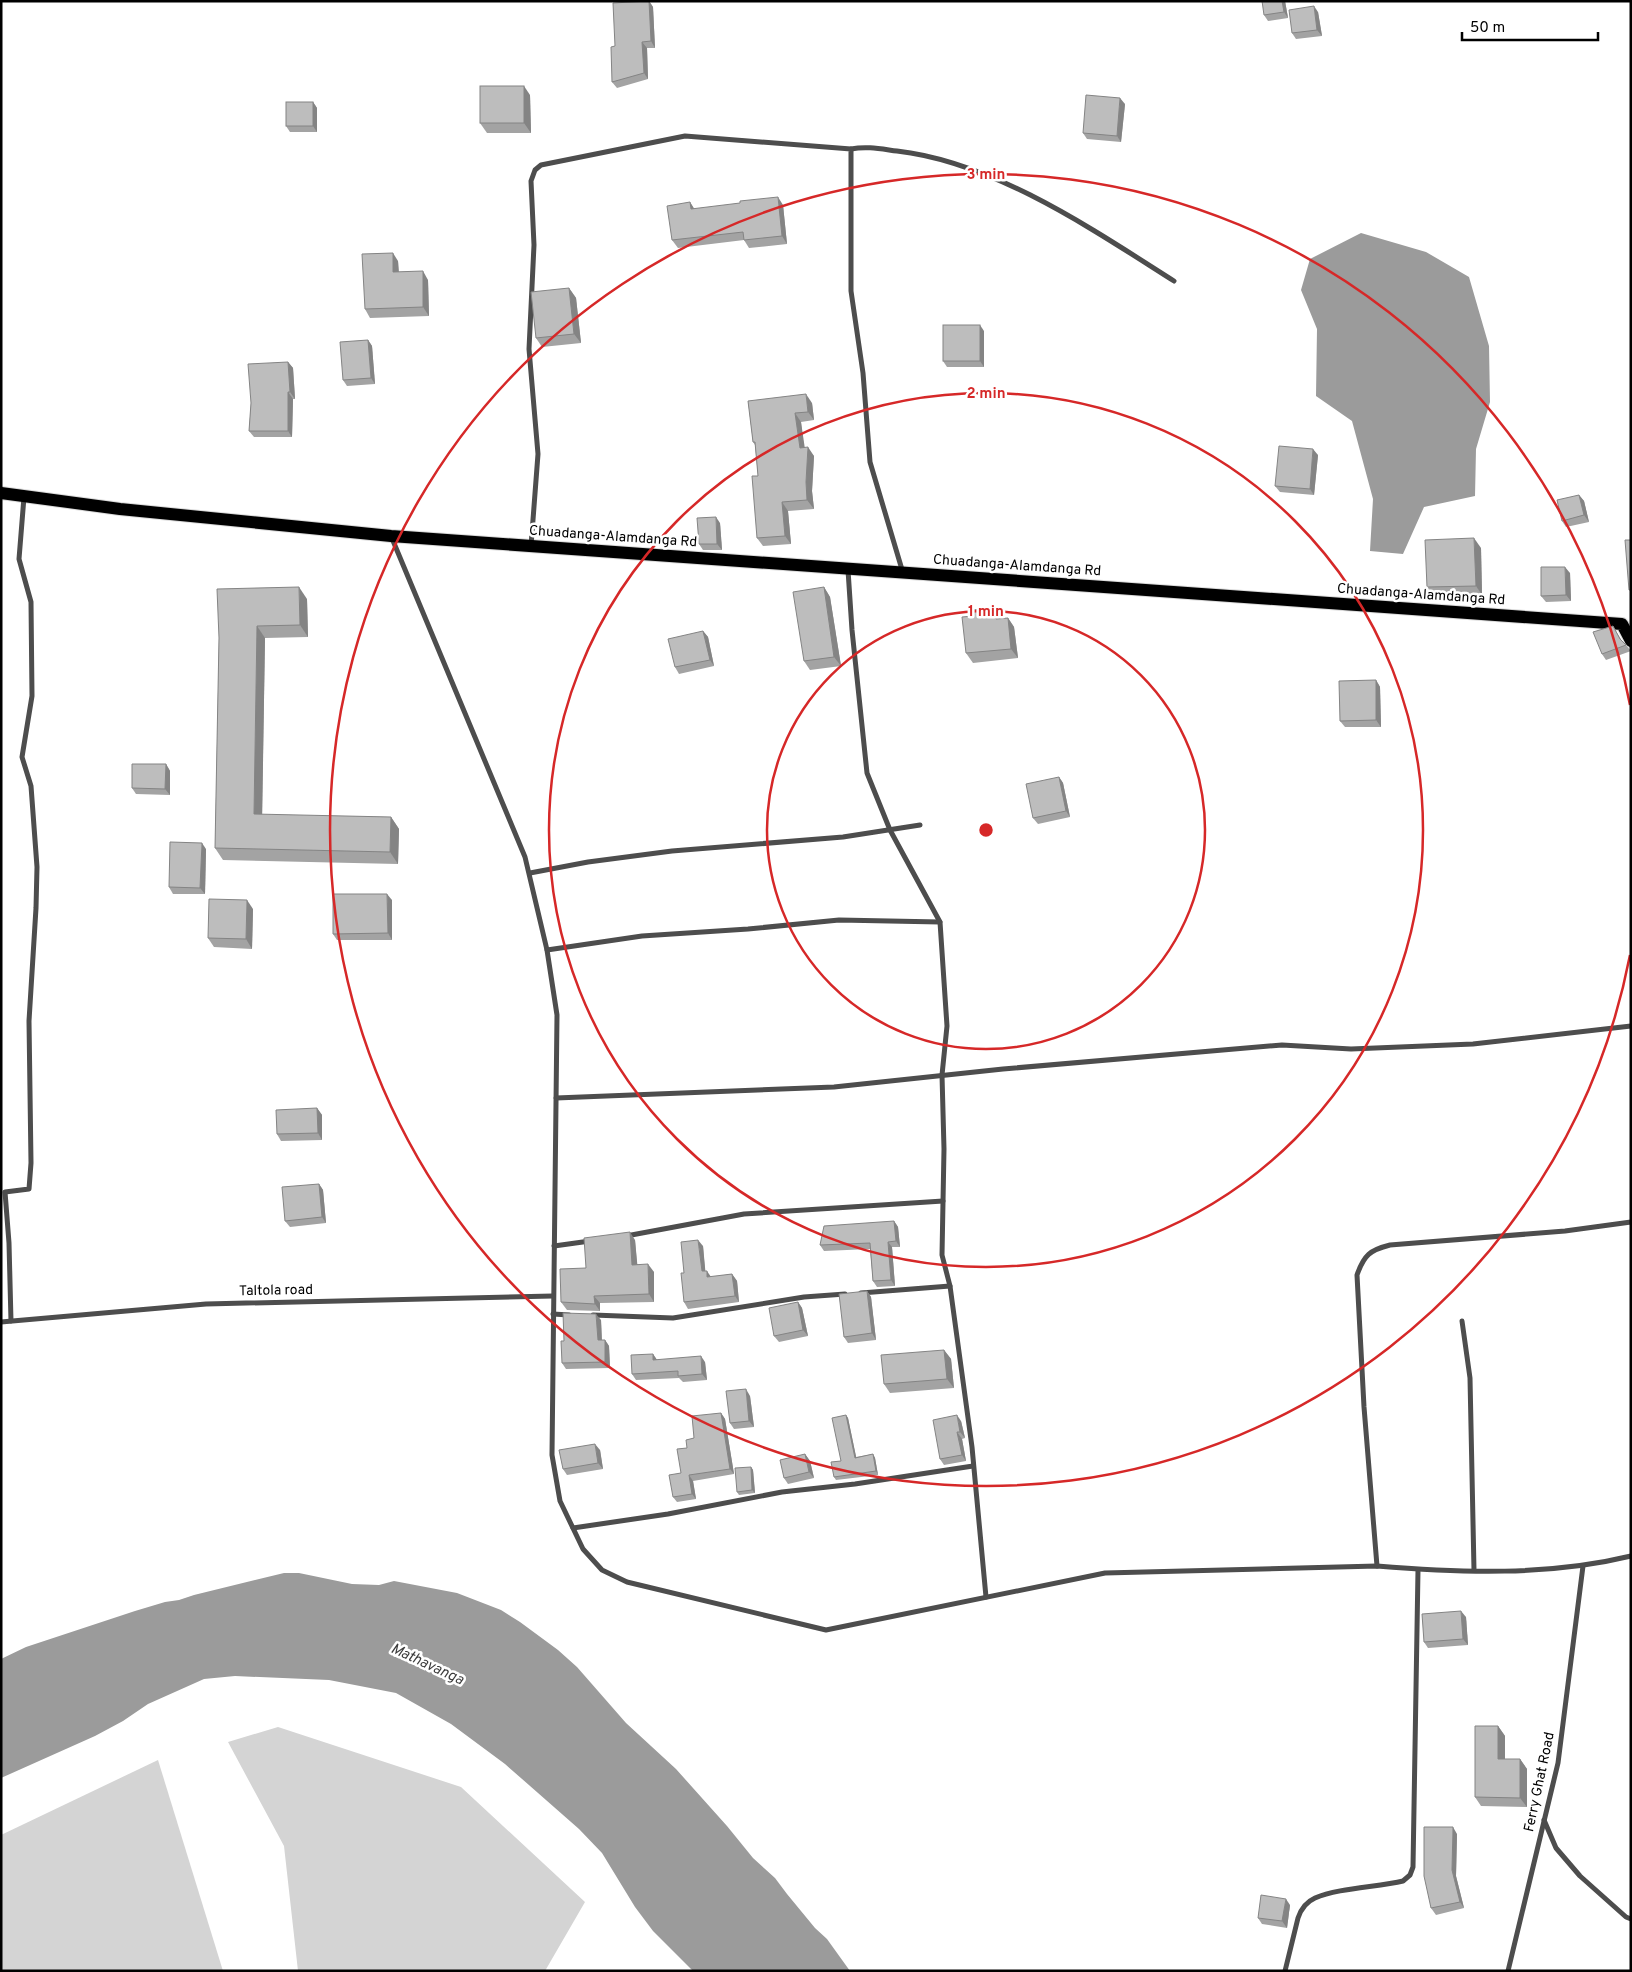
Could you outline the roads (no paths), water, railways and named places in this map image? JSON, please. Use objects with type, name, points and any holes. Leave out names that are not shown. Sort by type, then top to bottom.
[{"type":"main road","name":"Chuadanga-Alamdanga Rd","points":[[1,493],[120,509],[391,536],[1622,624],[1631,642]]},
{"type":"street","points":[[532,546],[538,454],[529,349],[534,245],[532,181],[534,170],[541,165],[685,136],[851,149],[864,146],[914,153],[983,173],[1084,224],[1174,282]]},
{"type":"street","points":[[851,149],[851,291],[863,373],[870,462],[903,573]]},
{"type":"street","points":[[11,1321],[6,1192],[29,1189],[31,1163],[29,1021],[37,867],[31,786],[22,757],[32,696],[30,602],[19,559],[24,496]]},
{"type":"street","points":[[391,536],[525,857],[547,950],[557,1015],[552,1455],[560,1501],[583,1550],[602,1570],[627,1582],[826,1630],[1105,1573],[1377,1566],[1418,1570],[1502,1571],[1583,1566],[1631,1556]]},
{"type":"street","points":[[848,569],[867,773],[890,830],[940,922],[947,1026],[942,1075],[944,1149],[942,1255],[950,1286],[972,1447],[986,1597]]},
{"type":"street","points":[[530,873],[588,862],[672,851],[843,837],[920,825]]},
{"type":"street","points":[[547,950],[642,936],[748,929],[839,920],[940,922]]},
{"type":"street","points":[[556,1098],[779,1090],[834,1086],[1282,1045],[1351,1049],[1473,1044],[1631,1026]]},
{"type":"street","points":[[618,1237],[744,1214],[943,1201]]},
{"type":"street","points":[[1377,1566],[1364,1407],[1357,1275],[1366,1256],[1377,1248],[1390,1244],[1565,1231],[1631,1222]]},
{"type":"street","points":[[554,1246],[600,1240]]},
{"type":"street","points":[[590,1315],[673,1318],[804,1297],[950,1286]]},
{"type":"street","name":"Taltola road","points":[[1,1322],[206,1304],[553,1296]]},
{"type":"street","points":[[553,1314],[571,1315]]},
{"type":"street","points":[[1462,1322],[1470,1378],[1474,1570]]},
{"type":"street","points":[[573,1528],[668,1514],[782,1492],[855,1484],[973,1466]]},
{"type":"street","name":"Ferry Ghat Road","points":[[1508,1971],[1558,1763],[1583,1566]]},
{"type":"street","points":[[1285,1971],[1298,1918],[1307,1904],[1315,1898],[1331,1894],[1404,1881],[1410,1875],[1413,1866],[1418,1570]]},
{"type":"street","points":[[1544,1820],[1556,1848],[1580,1876],[1626,1917],[1631,1919]]},
{"type":"water","points":[[1361,233],[1426,252],[1469,277],[1489,346],[1490,402],[1476,449],[1475,496],[1424,507],[1403,554],[1370,551],[1373,499],[1352,421],[1316,396],[1317,329],[1301,290],[1310,259]]},
{"type":"water","name":"Mathavanga","points":[[284,1573],[299,1573],[352,1584],[379,1585],[394,1581],[457,1593],[501,1610],[520,1622],[558,1650],[577,1667],[626,1723],[676,1769],[753,1858],[775,1878],[815,1928],[827,1939],[850,1971],[693,1971],[653,1931],[635,1907],[602,1853],[579,1829],[505,1764],[451,1724],[396,1693],[329,1680],[235,1676],[204,1679],[148,1704],[123,1721],[95,1736],[1,1778],[1,1659],[26,1647],[135,1611]]}]
